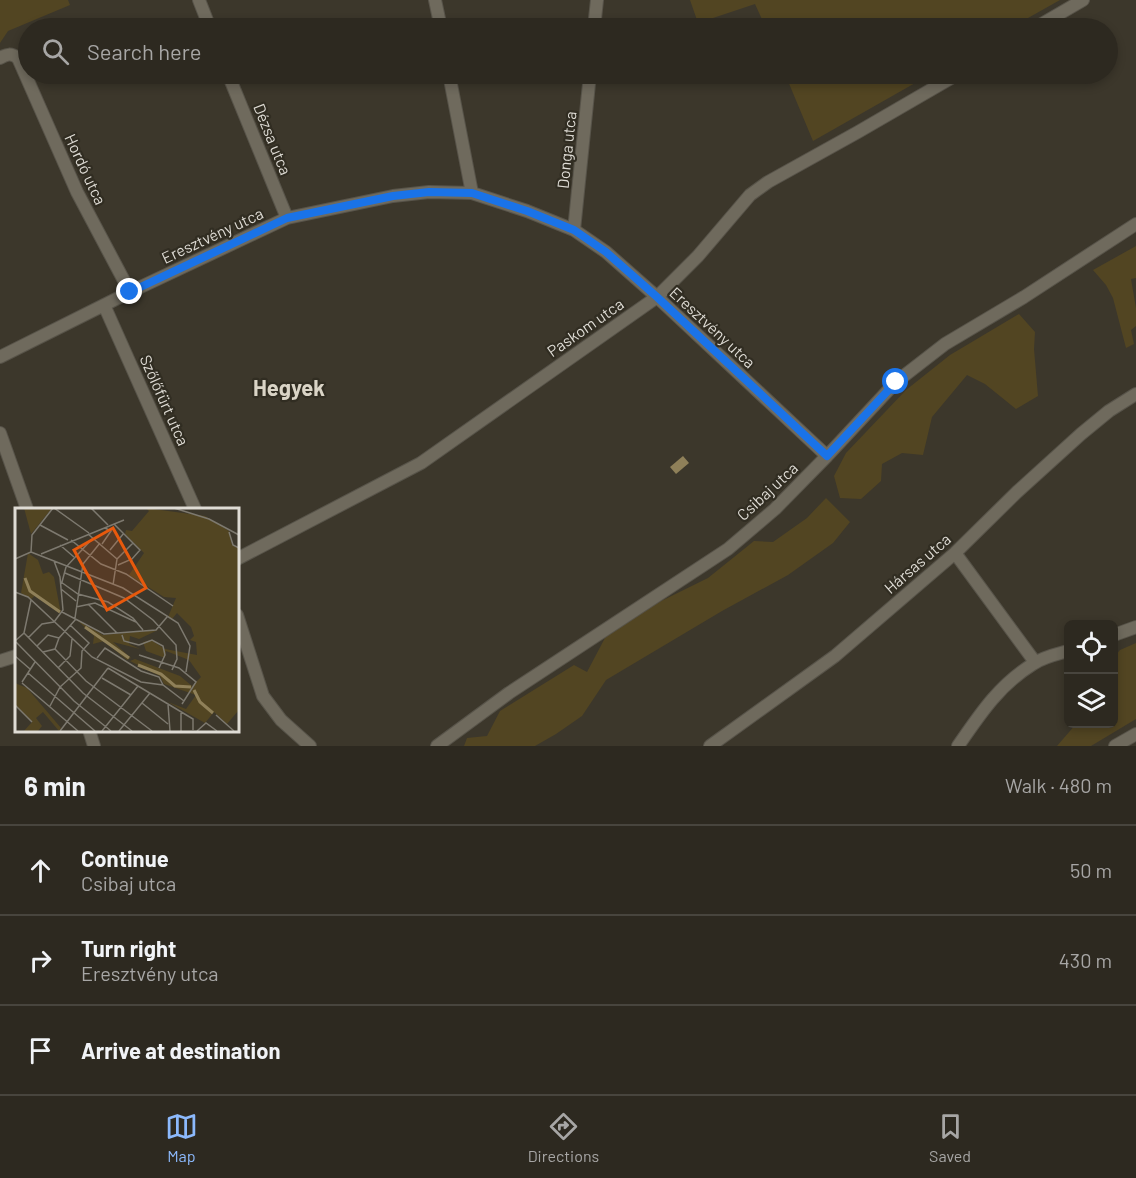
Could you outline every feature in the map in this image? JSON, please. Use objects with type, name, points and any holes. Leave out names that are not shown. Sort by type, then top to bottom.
[{"type":"street","points":[[199,0],[206,18]]},
{"type":"street","points":[[435,0],[439,18]]},
{"type":"street","points":[[595,18],[597,0]]},
{"type":"street","points":[[1052,18],[1083,0]]},
{"type":"street","name":"Hordó utca","points":[[0,58],[7,54],[13,54],[18,58]]},
{"type":"street","name":"Hordó utca","points":[[29,84],[77,192],[130,292]]},
{"type":"street","name":"Dézsa utca","points":[[232,84],[287,218]]},
{"type":"street","points":[[451,84],[472,193]]},
{"type":"street","name":"Donga utca","points":[[574,230],[589,84]]},
{"type":"street","name":"Paskom utca","points":[[238,558],[421,463],[657,297],[698,256],[750,195],[768,182],[941,84]]},
{"type":"street","name":"Eresztvény utca","points":[[0,357],[130,292],[287,218],[393,196],[429,192],[472,193],[527,211],[574,230],[606,252],[827,456]]},
{"type":"street","name":"Csibaj utca","points":[[437,746],[509,693],[728,549],[775,509],[896,382],[945,344],[1024,297],[1136,224]]},
{"type":"street","name":"Szőlőfürt utca","points":[[104,305],[195,508]]},
{"type":"street","name":"Hársas utca","points":[[710,746],[835,656],[955,553],[1081,434],[1109,411],[1136,394]]},
{"type":"street","points":[[0,433],[27,508]]},
{"type":"street","points":[[955,553],[1035,662]]},
{"type":"street","points":[[238,618],[263,696],[281,720],[310,746]]},
{"type":"street","points":[[1118,633],[1136,627]]},
{"type":"street","points":[[958,746],[989,702],[1009,681],[1035,662],[1064,652]]},
{"type":"street","points":[[0,662],[15,656]]},
{"type":"street","points":[[90,731],[94,746]]},
{"type":"street","points":[[1115,746],[1136,734]]},
{"type":"shaded area","points":[[0,0],[68,0],[70,5],[39,18],[18,18],[18,27],[8,31],[0,43]]},
{"type":"shaded area","points":[[690,0],[1060,0],[1028,18],[761,18],[755,4],[713,18],[696,18]]},
{"type":"shaded area","points":[[789,84],[913,84],[813,141]]},
{"type":"shaded area","points":[[1136,246],[1136,278],[1131,279],[1136,308],[1136,326],[1131,330],[1134,344],[1126,348],[1113,298],[1106,285],[1093,270]]},
{"type":"shaded area","points":[[1019,314],[1035,332],[1038,396],[1016,409],[985,384],[967,375],[932,417],[923,455],[902,453],[882,464],[881,481],[861,499],[840,498],[834,476],[846,453],[906,390],[950,355]]},
{"type":"shaded area","points":[[683,456],[689,463],[676,474],[670,467]]},
{"type":"shaded area","points":[[826,498],[850,522],[833,543],[788,575],[606,680],[582,716],[556,734],[535,746],[464,746],[467,738],[487,736],[500,711],[574,665],[587,672],[606,636],[643,610],[708,578],[754,541],[773,542],[807,518]]},
{"type":"shaded area","points":[[1136,643],[1136,719],[1091,746],[1057,746],[1073,728],[1118,728],[1118,652]]},
{"type":"district","name":"Hegyek","points":[[289,387]]},
{"type":"route","points":[[130,292],[287,218],[393,196],[429,192],[472,193],[527,211],[574,230],[606,252],[827,456],[896,382]]}]
